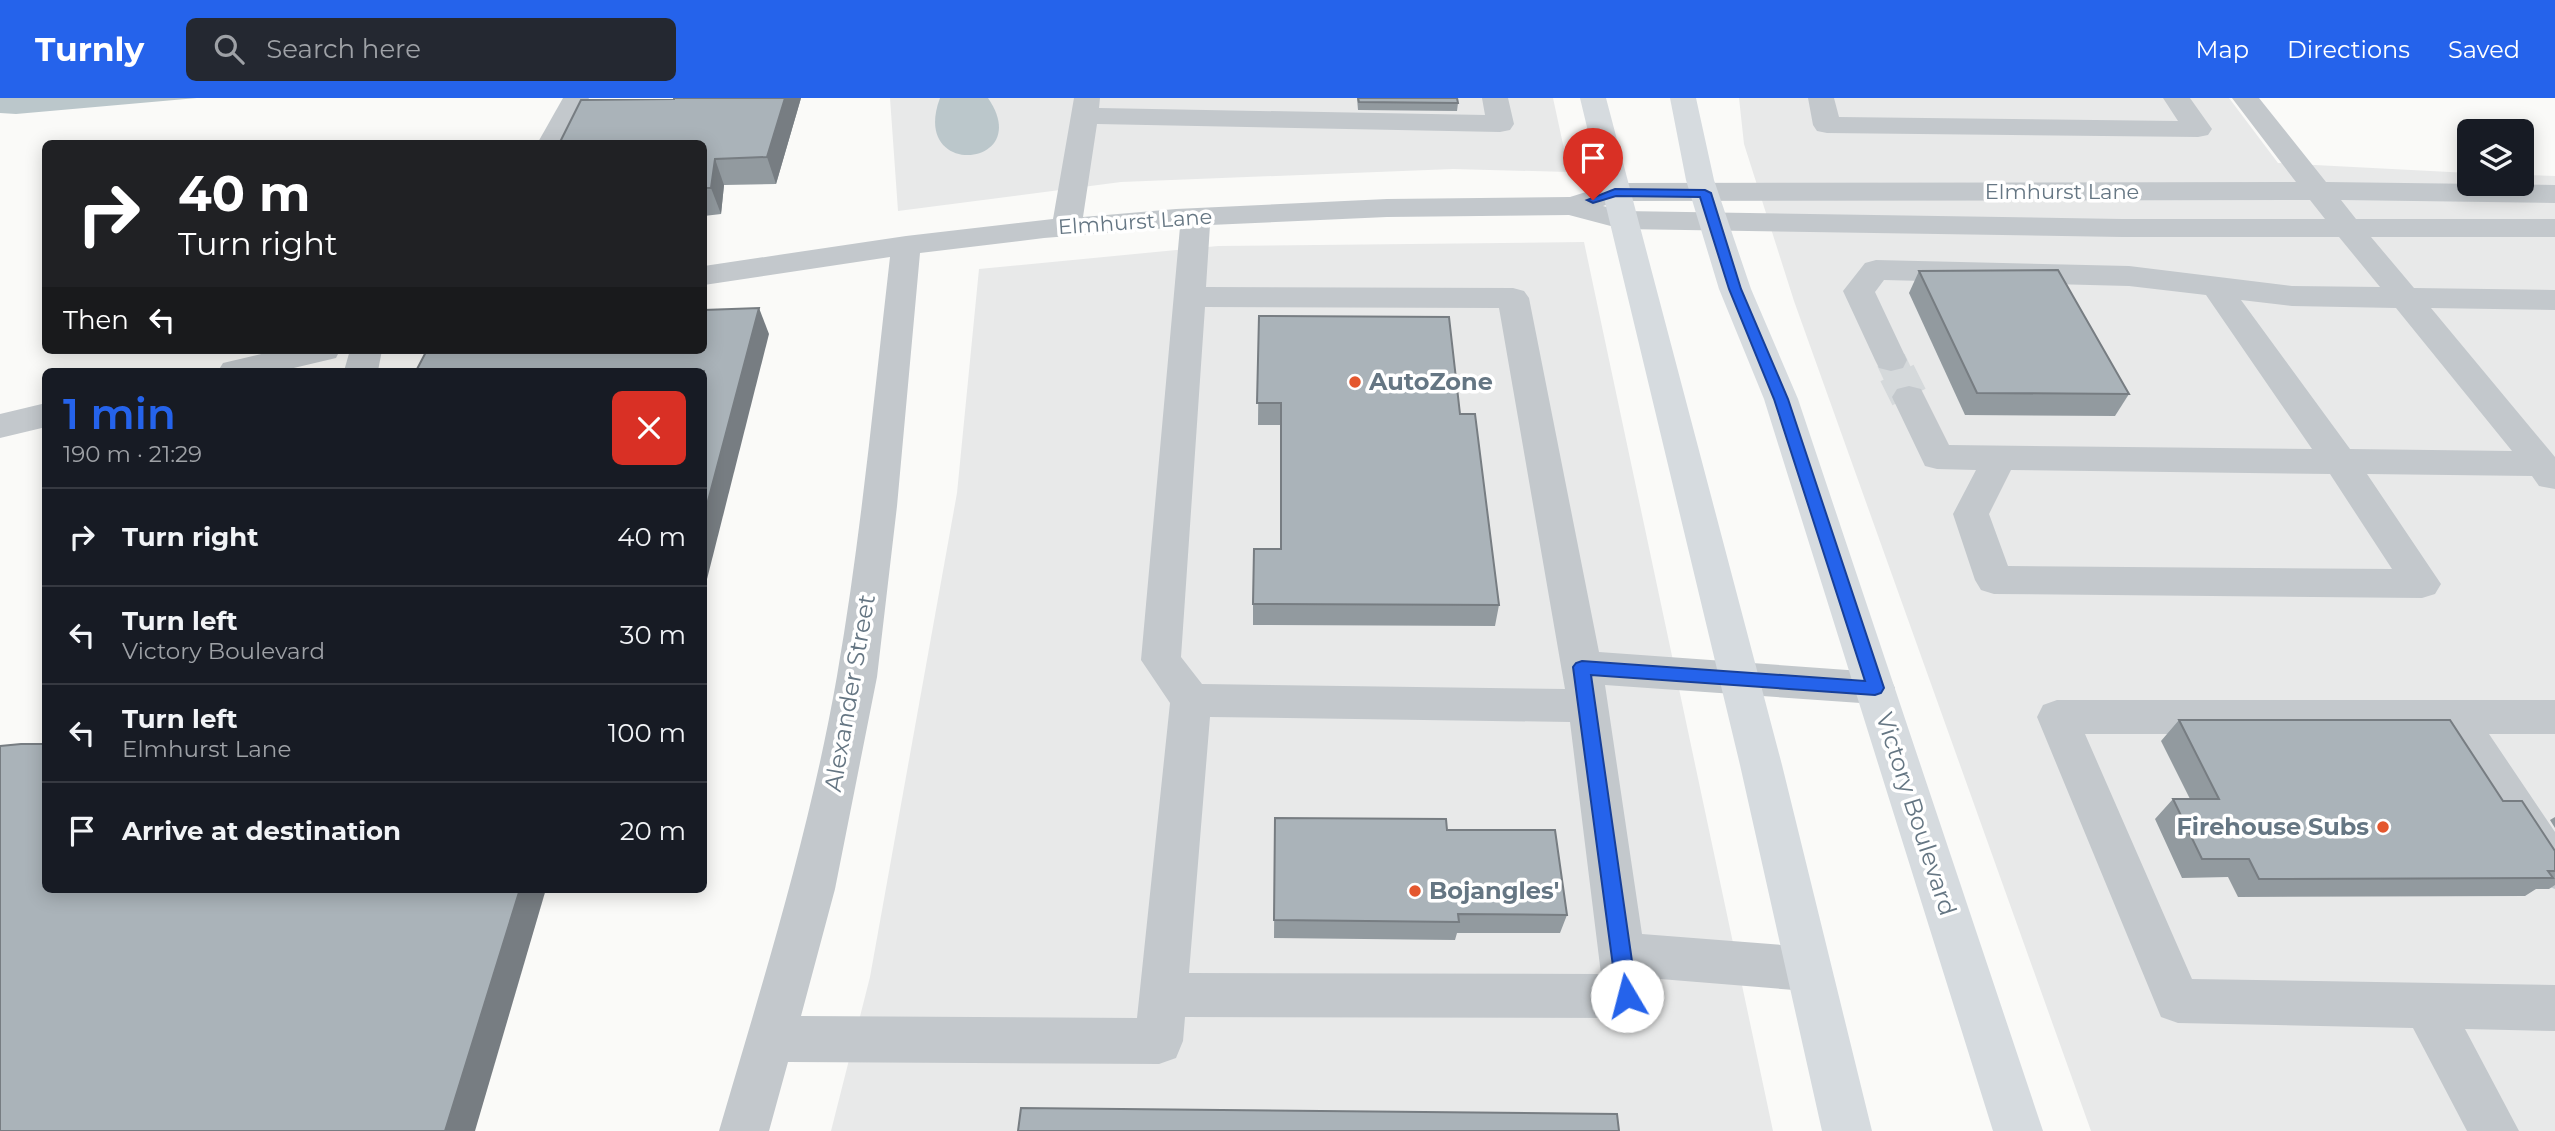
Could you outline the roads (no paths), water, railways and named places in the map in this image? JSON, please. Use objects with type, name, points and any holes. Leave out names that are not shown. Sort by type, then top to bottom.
[{"type":"main road","points":[[1593,98],[1618,206],[1739,678],[1847,1131]]},
{"type":"main road","name":"Victory Boulevard","points":[[1683,98],[1709,207],[1735,289],[1781,399],[2018,1131]]},
{"type":"street","points":[[553,140],[576,98]]},
{"type":"street","points":[[1066,227],[1086,107],[1324,109],[1500,124],[1495,98]]},
{"type":"street","points":[[1821,98],[1827,125],[2198,129],[2176,98]]},
{"type":"street","points":[[2245,98],[2316,191],[2408,299],[2548,473]]},
{"type":"street","name":"Elmhurst Lane","points":[[707,275],[906,245],[1066,227],[1196,217],[1387,208],[1709,207],[2316,191],[2555,194]]},
{"type":"street","name":"Elmhurst Lane","points":[[1709,207],[2122,228],[2555,228]]},
{"type":"street","points":[[770,1039],[1159,1041],[1191,700],[1161,660],[1196,217]]},
{"type":"street","name":"Alexander Street","points":[[744,1131],[813,889],[857,677],[879,506],[906,245]]},
{"type":"street","points":[[1891,360],[1859,291],[1876,271],[2129,276],[2292,296],[2555,300]]},
{"type":"street","points":[[2000,458],[1970,514],[1994,580],[2422,584],[2340,462],[2215,286]]},
{"type":"street","points":[[1189,297],[1513,298],[1585,687],[1624,975]]},
{"type":"street","points":[[248,368],[307,354]]},
{"type":"street","points":[[1909,397],[1937,457],[2340,462],[2548,473]]},
{"type":"street","points":[[0,426],[42,416]]},
{"type":"street","points":[[1191,700],[1585,687],[1739,678],[1875,688]]},
{"type":"street","points":[[2555,717],[2057,717],[2178,1001],[2555,1008]]},
{"type":"street","points":[[2455,717],[2555,869]]},
{"type":"street","points":[[1163,995],[1624,975],[1807,970]]},
{"type":"street","points":[[2427,1007],[2494,1131]]},
{"type":"tunnel","points":[[1891,360],[1898,375]]},
{"type":"tunnel","points":[[1898,375],[1909,397]]},
{"type":"place","name":"AutoZone","points":[[1355,382]]},
{"type":"place","name":"Firehouse Subs","points":[[2383,827]]},
{"type":"place","name":"Bojangles'","points":[[1415,891]]}]
